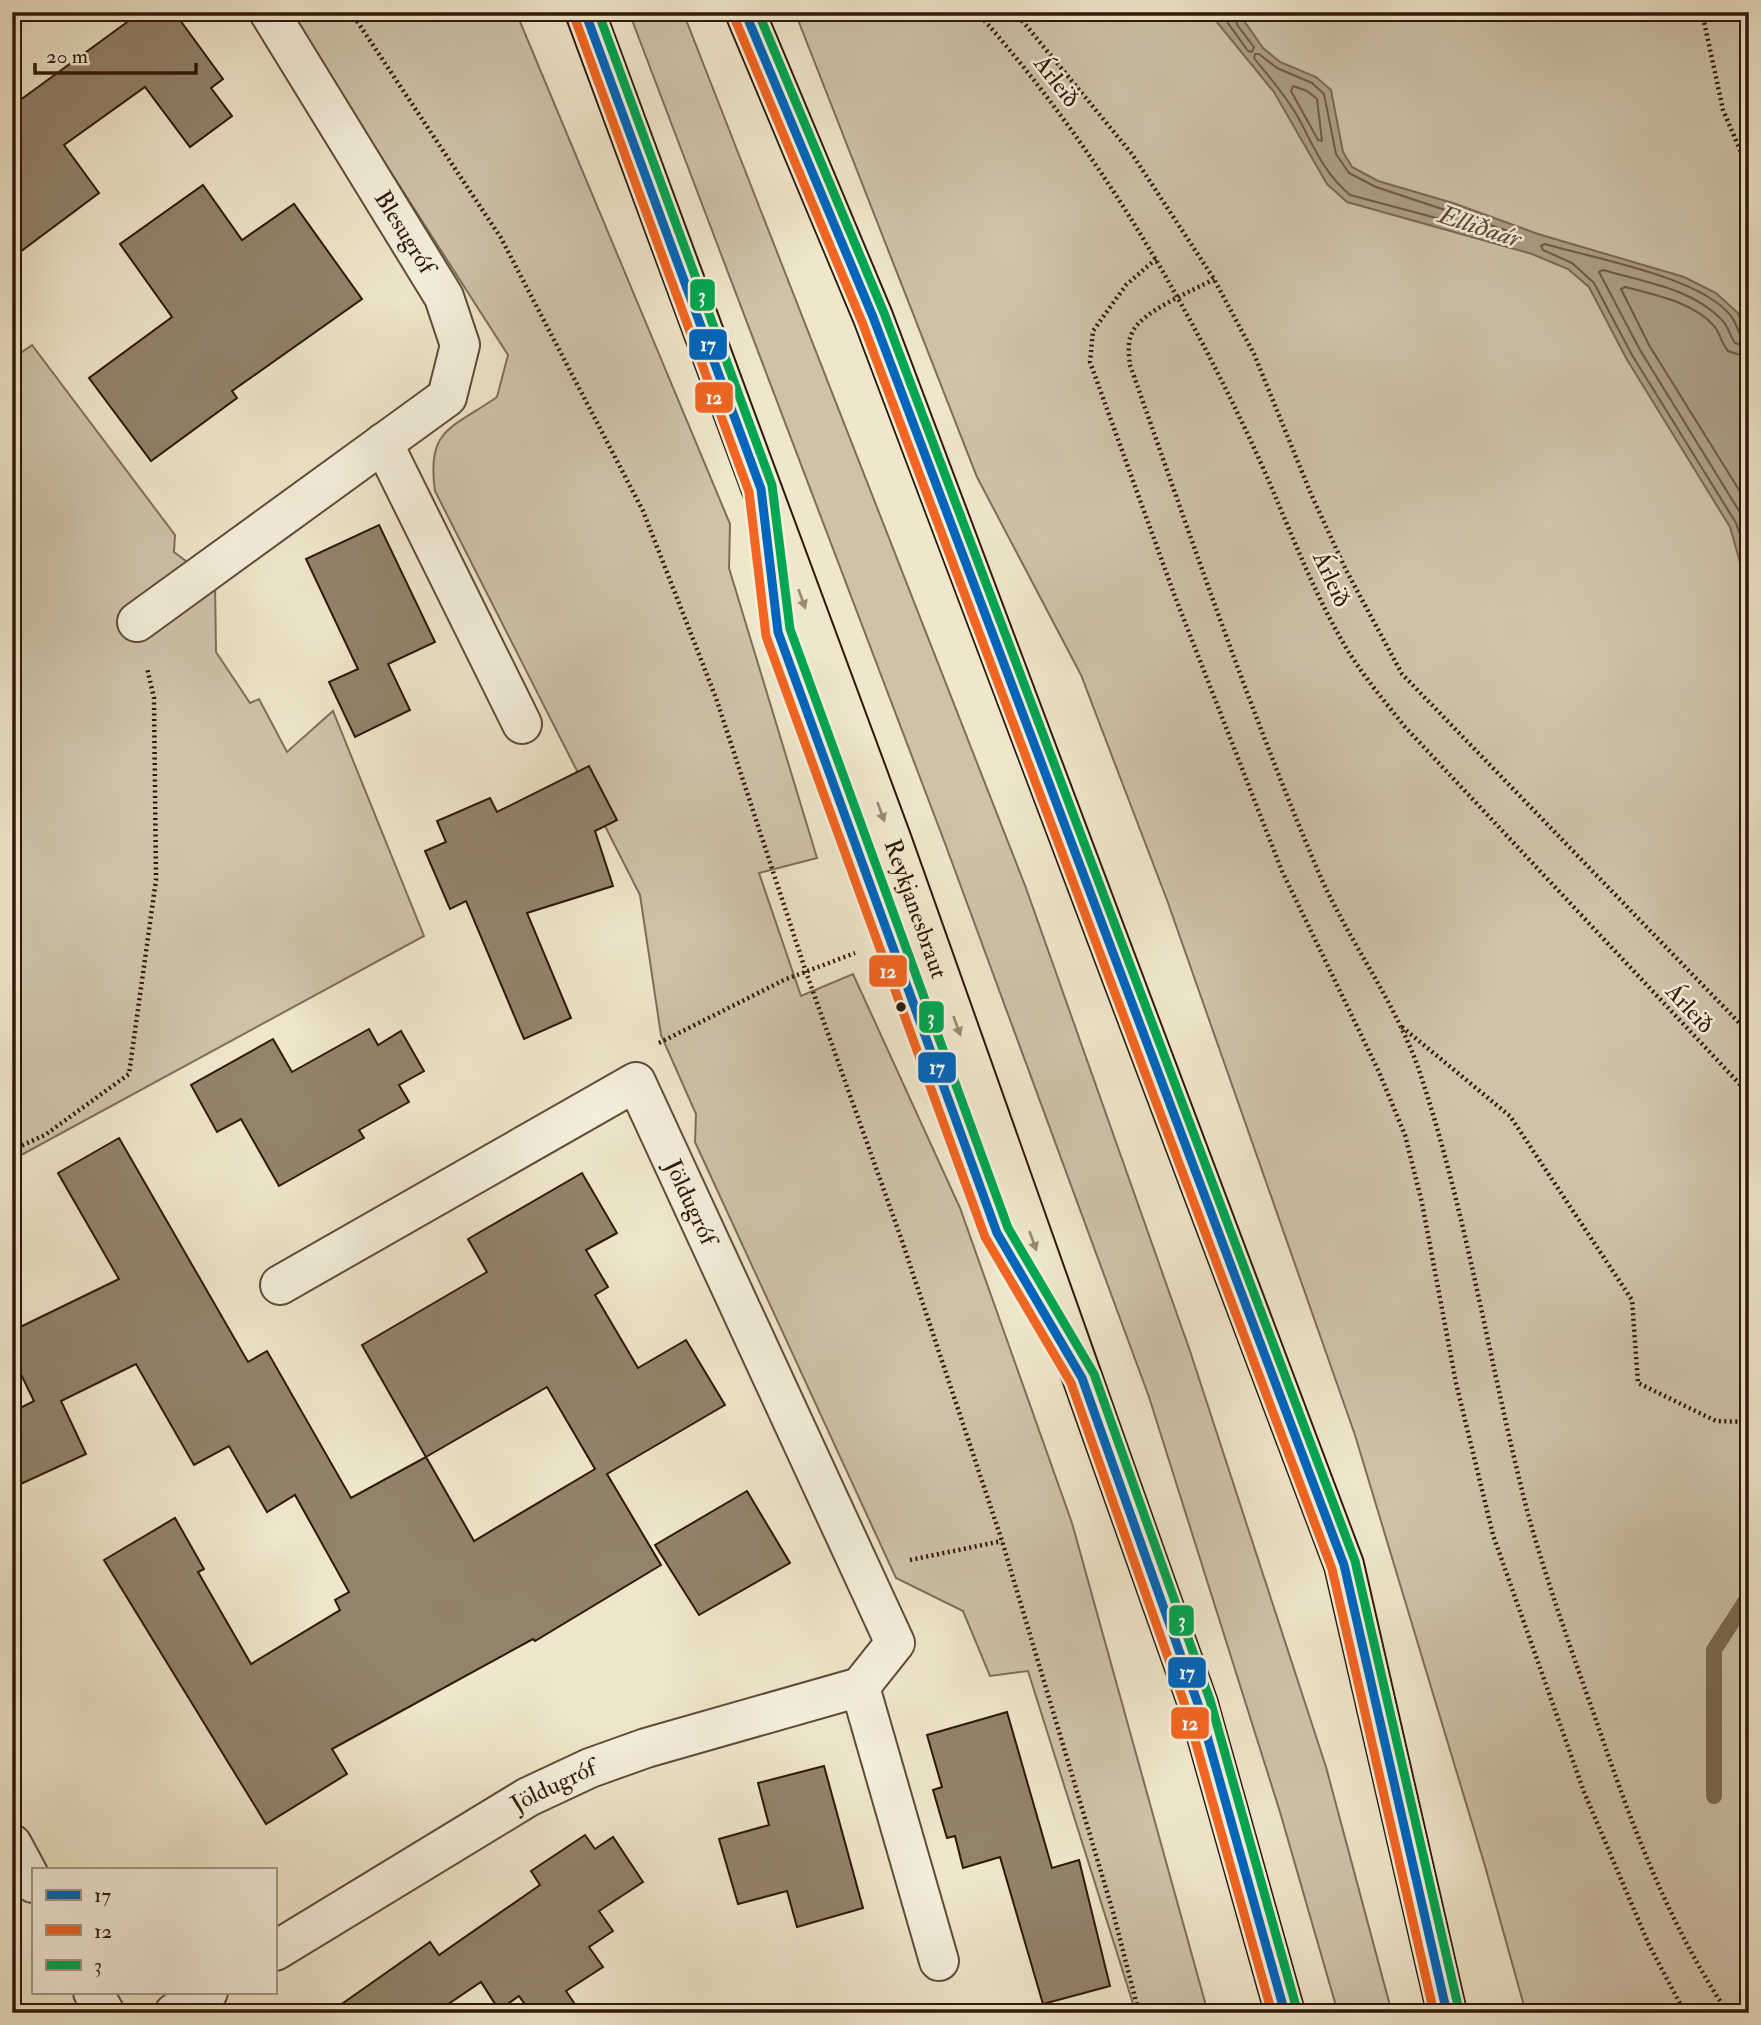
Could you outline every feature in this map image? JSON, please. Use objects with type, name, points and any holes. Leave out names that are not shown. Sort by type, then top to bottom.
[{"type":"highway","name":"Reykjanesbraut","points":[[585,12],[892,841],[1198,1704],[1285,2013]]},
{"type":"highway","points":[[745,12],[873,317],[1344,1565],[1447,2013]]},
{"type":"street","name":"Blesugróf","points":[[137,622],[447,397],[460,345],[444,297],[269,12]]},
{"type":"street","points":[[383,443],[522,724]]},
{"type":"street","name":"Jöldugróf","points":[[276,1950],[528,1797],[590,1768],[646,1748],[860,1687],[895,1643],[636,1083],[280,1285]]},
{"type":"street","points":[[860,1687],[939,1961]]},
{"type":"street","points":[[12,1844],[32,1881]]},
{"type":"street","points":[[94,1994],[105,2013]]},
{"type":"street","points":[[174,2013],[205,1994]]},
{"type":"path","points":[[351,12],[501,238],[643,511],[716,698],[806,972],[901,1238],[1002,1541],[1078,1793],[1139,2013]]},
{"type":"path","name":"Árleið","points":[[977,12],[1057,108],[1181,298],[1248,436],[1320,597],[1368,681],[1405,727],[1749,1094]]},
{"type":"path","name":"Árleið","points":[[1015,12],[1132,153],[1213,279],[1254,354],[1311,494],[1346,570],[1402,674],[1749,1033]]},
{"type":"path","points":[[1702,12],[1723,110],[1749,171]]},
{"type":"path","points":[[1156,260],[1126,285],[1093,331],[1090,362],[1174,594],[1282,871],[1379,1072],[1405,1135],[1422,1203],[1456,1383],[1493,1535],[1584,1792],[1649,1945],[1685,2013]]},
{"type":"path","points":[[1213,279],[1142,320],[1132,332],[1128,347],[1130,365],[1274,763],[1321,877],[1402,1026],[1445,1154],[1529,1517],[1575,1659],[1622,1795],[1673,1916],[1728,2013]]},
{"type":"path","points":[[12,1150],[45,1135],[129,1074],[157,855],[154,698],[137,622]]},
{"type":"path","points":[[708,1017],[806,972],[862,950]]},
{"type":"path","points":[[1402,1026],[1510,1116],[1632,1300],[1638,1383],[1716,1421],[1749,1422]]},
{"type":"path","points":[[920,1558],[1002,1541]]},
{"type":"shaded area","points":[[288,12],[516,12],[730,524],[729,568],[817,858],[759,873],[801,996],[853,974],[960,1208],[1072,1523],[1208,2013],[1136,2013],[1028,1671],[990,1676],[963,1611],[896,1578],[695,1142],[696,1114],[661,1035],[640,895],[435,491],[434,455],[439,442],[455,424],[497,397],[508,355]]},
{"type":"shaded area","points":[[629,12],[683,12],[1026,888],[1190,1351],[1326,1767],[1392,2013],[1338,2013],[1280,1812],[1149,1397],[946,846]]},
{"type":"shaded area","points":[[795,12],[1749,12],[1749,2013],[1526,2013],[1485,1866],[1355,1435],[1167,900],[1081,675],[977,477]]},
{"type":"shaded area","points":[[32,345],[175,535],[174,552],[215,583],[216,652],[250,703],[259,699],[287,752],[333,711],[424,936],[12,1160],[12,359]]},
{"type":"water","name":"Elliðaár","points":[[1213,12],[1238,12],[1263,48],[1280,62],[1316,77],[1331,90],[1343,152],[1352,167],[1378,181],[1453,203],[1538,234],[1684,277],[1716,293],[1738,313],[1749,339],[1749,594],[1730,527],[1626,358],[1589,287],[1568,269],[1532,254],[1347,202],[1327,184],[1274,92],[1216,21]]},
{"type":"building","points":[[141,12],[174,12],[223,79],[211,88],[232,116],[190,147],[145,87],[64,145],[99,193],[12,258],[12,106]]},
{"type":"building","points":[[203,185],[242,240],[294,204],[362,299],[232,391],[237,398],[151,461],[89,378],[172,317],[120,244]]},
{"type":"building","points":[[379,525],[435,642],[388,664],[410,710],[355,737],[329,682],[358,669],[306,559]]},
{"type":"building","points":[[589,766],[617,820],[595,831],[613,886],[527,913],[571,1018],[524,1039],[466,901],[450,909],[425,851],[446,842],[437,821],[490,798],[497,812]]},
{"type":"building","points":[[369,1029],[378,1045],[401,1031],[424,1071],[399,1085],[409,1102],[359,1130],[364,1138],[279,1186],[241,1119],[217,1132],[191,1085],[273,1039],[292,1072]]},
{"type":"building","points":[[119,1138],[248,1362],[267,1351],[351,1498],[426,1457],[362,1345],[487,1272],[468,1239],[582,1173],[617,1233],[586,1250],[608,1287],[595,1295],[638,1368],[686,1340],[725,1405],[607,1474],[661,1565],[535,1641],[533,1639],[332,1749],[347,1774],[266,1824],[104,1560],[175,1518],[204,1569],[198,1572],[251,1664],[340,1610],[335,1600],[349,1592],[295,1495],[267,1512],[229,1446],[194,1465],[136,1364],[61,1401],[86,1454],[12,1488],[12,1412],[34,1401],[12,1356],[12,1331],[119,1279],[58,1173]],"holes":[[[547,1387],[595,1469],[474,1541],[426,1457]]]},
{"type":"building","points":[[747,1491],[790,1563],[699,1615],[655,1545]]},
{"type":"building","points":[[1007,1712],[1052,1868],[1079,1860],[1110,1986],[1043,2004],[1000,1857],[963,1868],[955,1836],[947,1838],[933,1790],[942,1787],[927,1735]]},
{"type":"building","points":[[824,1766],[863,1908],[797,1927],[787,1891],[738,1904],[719,1839],[769,1825],[758,1783]]},
{"type":"building","points":[[585,1835],[595,1849],[613,1837],[643,1882],[599,1911],[613,1931],[589,1947],[603,1967],[566,1991],[581,2013],[531,2013],[519,1996],[499,2010],[481,1982],[435,2013],[329,2013],[430,1942],[439,1955],[540,1885],[531,1871]]},
{"type":"waterway","points":[[1714,1796],[1714,1650],[1749,1596]]},
{"type":"transit line","name":"17","points":[[585,12],[761,489],[778,632],[997,1233],[1082,1378],[1198,1704],[1285,2013]]},
{"type":"transit line","name":"3","points":[[598,12],[772,485],[790,629],[1008,1228],[1094,1374],[1210,1700],[1297,2010]]},
{"type":"transit line","name":"17","points":[[745,12],[873,317],[1344,1565],[1447,2013]]},
{"type":"transit line","name":"3","points":[[758,12],[884,313],[1355,1561],[1459,2010]]},
{"type":"transit line","name":"12","points":[[574,16],[749,492],[766,636],[985,1237],[1071,1383],[1186,1708],[1272,2013]]},
{"type":"transit line","name":"12","points":[[734,17],[862,322],[1332,1569],[1434,2013]]}]
